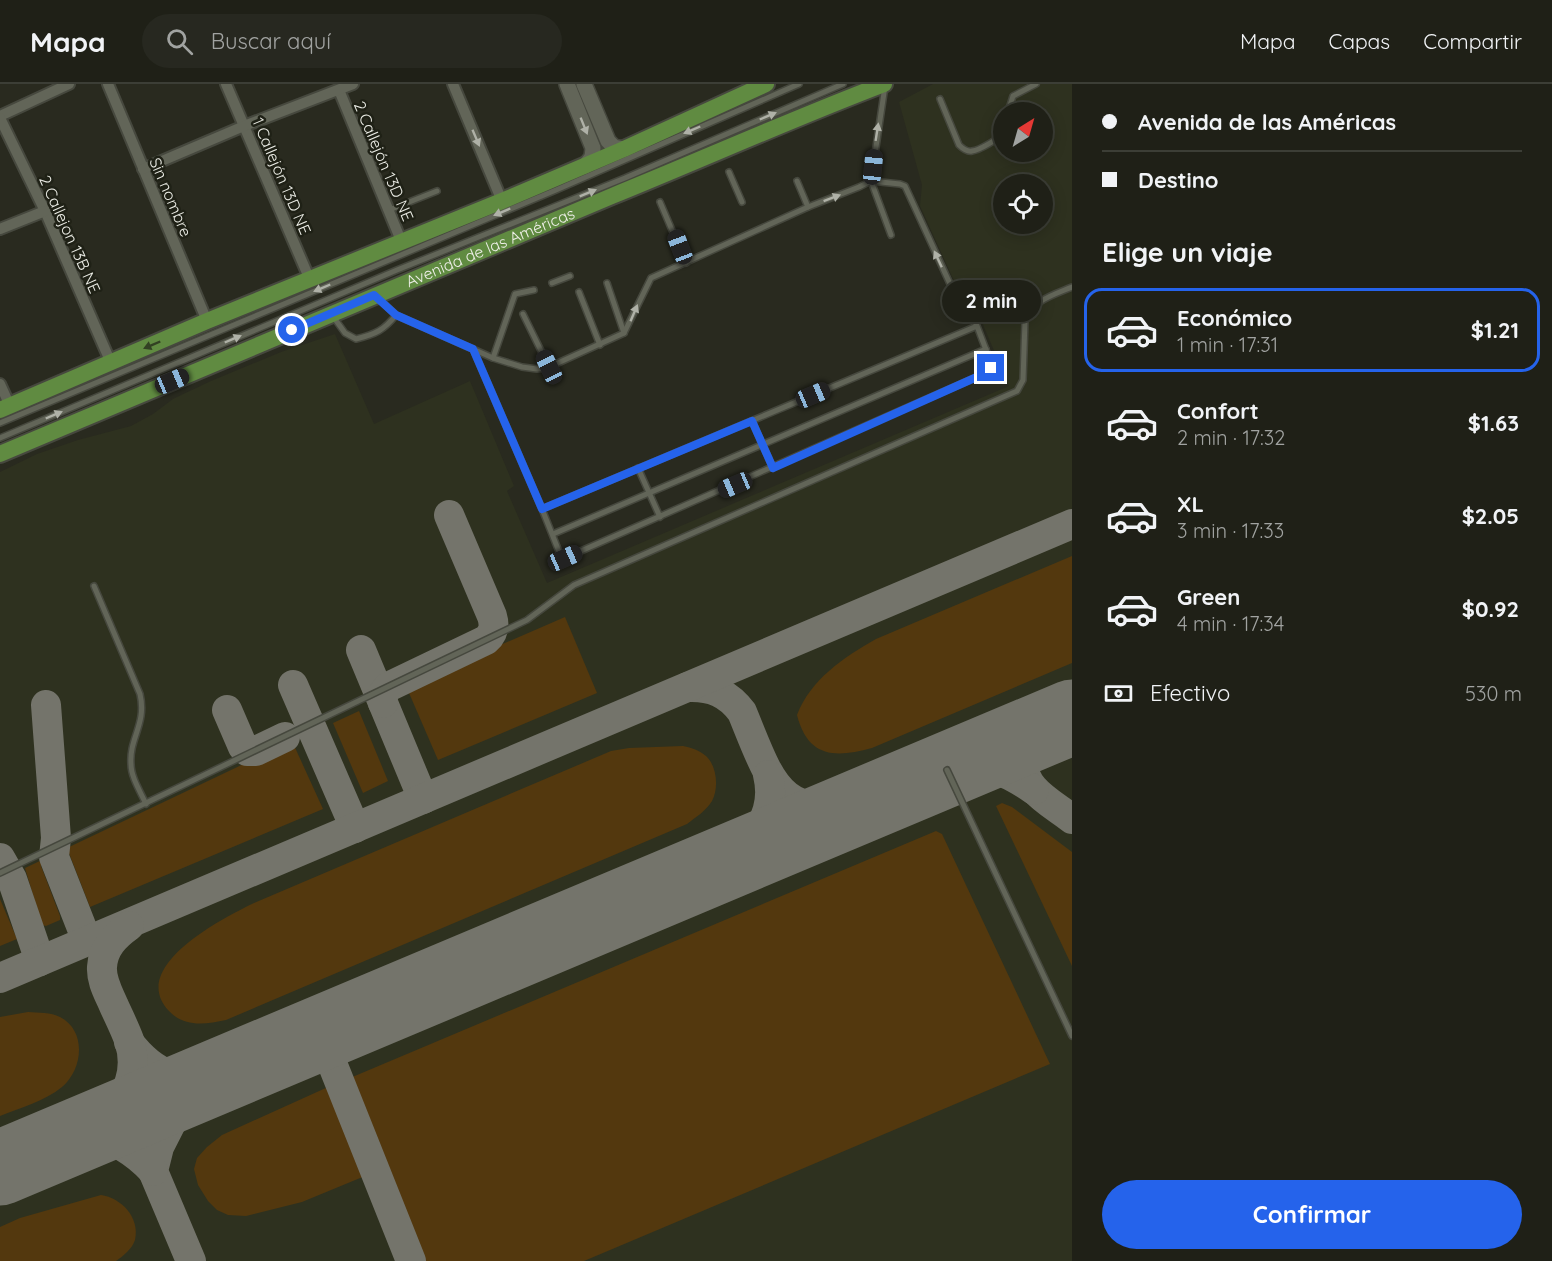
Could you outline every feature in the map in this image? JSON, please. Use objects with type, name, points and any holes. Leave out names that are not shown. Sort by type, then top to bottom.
[{"type":"main road","points":[[5,408],[207,321],[402,243],[585,166],[766,84]]},
{"type":"main road","name":"Avenida de las Américas","points":[[0,454],[331,313],[655,179],[793,118],[884,84]]},
{"type":"street","points":[[0,117],[69,84]]},
{"type":"street","name":"Sin nombre","points":[[108,84],[207,321]]},
{"type":"street","name":"1 Callejón 13D NE","points":[[226,84],[310,280]]},
{"type":"street","points":[[143,169],[352,84]]},
{"type":"street","points":[[453,84],[502,201]]},
{"type":"street","points":[[567,84],[592,148],[592,157],[585,166]]},
{"type":"street","points":[[584,84],[608,141],[614,147],[624,148]]},
{"type":"street","name":"2 Callejón 13D NE","points":[[339,90],[402,243]]},
{"type":"street","name":"2 Callejon 13B NE","points":[[0,117],[45,211],[111,363]]},
{"type":"street","points":[[0,229],[45,211]]},
{"type":"street","points":[[0,384],[5,408]]},
{"type":"lane","points":[[785,90],[791,84]]},
{"type":"lane","name":"Avenida de las Américas","points":[[0,423],[545,194],[799,84]]},
{"type":"lane","name":"Avenida de las Américas","points":[[0,438],[397,270],[625,178],[843,84]]},
{"type":"lane","points":[[884,84],[871,181],[891,235]]},
{"type":"lane","points":[[1011,102],[1013,96],[1036,84]]},
{"type":"lane","points":[[940,99],[958,145],[972,151],[993,141]]},
{"type":"lane","points":[[729,172],[742,202]]},
{"type":"lane","points":[[797,181],[808,207]]},
{"type":"lane","points":[[374,295],[396,315],[473,349],[493,358],[522,367],[537,369],[549,367],[624,333],[651,278],[871,181],[900,184],[905,186],[951,286],[963,294],[991,365],[988,372],[565,558],[560,554],[473,349]]},
{"type":"lane","points":[[389,210],[437,191]]},
{"type":"lane","points":[[660,202],[686,263]]},
{"type":"lane","points":[[552,283],[570,276]]},
{"type":"lane","points":[[607,284],[624,333]]},
{"type":"lane","points":[[0,873],[527,620],[574,585],[1017,391],[1023,381],[1028,314],[1038,302],[1072,287]]},
{"type":"lane","points":[[493,358],[514,294],[534,290]]},
{"type":"lane","points":[[579,292],[600,345]]},
{"type":"lane","points":[[331,313],[345,333],[356,339],[377,333],[386,327],[396,315]]},
{"type":"lane","points":[[523,314],[549,367]]},
{"type":"lane","points":[[542,509],[977,326]]},
{"type":"lane","points":[[553,534],[986,349]]},
{"type":"lane","points":[[752,421],[773,468]]},
{"type":"lane","points":[[638,468],[660,517]]},
{"type":"lane","points":[[94,586],[140,694],[142,716],[130,766],[146,804]]},
{"type":"lane","points":[[947,770],[1072,1036]]},
{"type":"shaded area","points":[[933,84],[1072,84],[1072,1261],[0,1261],[0,472],[37,454],[131,426],[153,414],[173,399],[211,381],[281,352],[335,334],[374,424],[470,381],[514,486],[507,491],[547,583],[1009,386],[970,294],[954,281],[920,206],[922,185],[899,102]]},
{"type":"shaded area","points":[[1072,556],[1072,663],[872,748],[835,753],[816,747],[808,740],[797,715],[810,691],[840,662],[876,639]]},
{"type":"shaded area","points":[[565,617],[597,693],[438,760],[406,686]]},
{"type":"shaded area","points":[[359,711],[388,781],[363,793],[333,723]]},
{"type":"shaded area","points":[[292,741],[323,809],[90,907],[67,848]]},
{"type":"shaded area","points":[[683,746],[701,752],[710,760],[715,771],[716,784],[710,805],[687,824],[226,1020],[196,1023],[182,1020],[169,1011],[159,994],[160,978],[169,961],[184,946],[202,932],[254,903],[611,751]]},
{"type":"shaded area","points":[[1002,803],[1012,807],[1072,852],[1072,966],[996,806]]},
{"type":"shaded area","points":[[936,831],[942,834],[1050,1064],[584,1261],[425,1261],[350,1078]]},
{"type":"shaded area","points":[[42,860],[41,866],[60,916],[60,920],[46,926],[42,925],[25,868]]},
{"type":"shaded area","points":[[0,899],[17,939],[0,946]]},
{"type":"shaded area","points":[[28,1012],[53,1014],[69,1023],[78,1041],[78,1061],[69,1079],[55,1092],[0,1116],[0,1017]]},
{"type":"shaded area","points":[[328,1087],[365,1176],[302,1202],[246,1216],[228,1215],[217,1210],[198,1185],[194,1169],[197,1158],[222,1135]]},
{"type":"shaded area","points":[[101,1195],[122,1204],[132,1216],[135,1224],[134,1243],[116,1261],[0,1261],[0,1227],[20,1218]]},
{"type":"taxiway","points":[[383,703],[382,695],[388,687],[486,640],[492,632],[494,626],[492,616],[449,515]]},
{"type":"taxiway","points":[[0,978],[1072,524]]},
{"type":"taxiway","points":[[361,650],[423,799]]},
{"type":"taxiway","points":[[293,685],[355,828]]},
{"type":"taxiway","points":[[688,687],[712,689],[725,695],[737,705],[772,778],[783,792],[798,802],[816,807],[840,808],[871,803]]},
{"type":"taxiway","points":[[46,705],[56,838],[54,857],[87,941]]},
{"type":"taxiway","points":[[227,710],[243,747],[247,751],[256,751],[285,737]]},
{"type":"taxiway","points":[[1047,728],[1029,744],[1025,753],[1024,769],[1027,778],[1039,794],[1072,819]]},
{"type":"taxiway","points":[[947,770],[982,766],[1004,772],[1034,790]]},
{"type":"taxiway","points":[[721,866],[743,848],[760,828],[769,803],[768,775]]},
{"type":"taxiway","points":[[0,858],[12,879],[40,961]]},
{"type":"taxiway","points":[[89,1131],[110,1113],[125,1092],[130,1080],[132,1054],[129,1040],[106,987],[102,972],[107,948],[129,926]]},
{"type":"taxiway","points":[[320,1033],[411,1261]]},
{"type":"taxiway","points":[[129,1042],[149,1063],[170,1075],[194,1078],[222,1075]]},
{"type":"taxiway","points":[[189,1088],[159,1147],[153,1171],[191,1261]]},
{"type":"taxiway","points":[[89,1131],[124,1147],[153,1171]]},
{"type":"runway","points":[[0,1168],[1072,717]]},
{"type":"route","points":[[292,330],[374,295],[396,315],[473,349],[542,509],[752,421],[773,468],[988,372],[991,368]]}]
